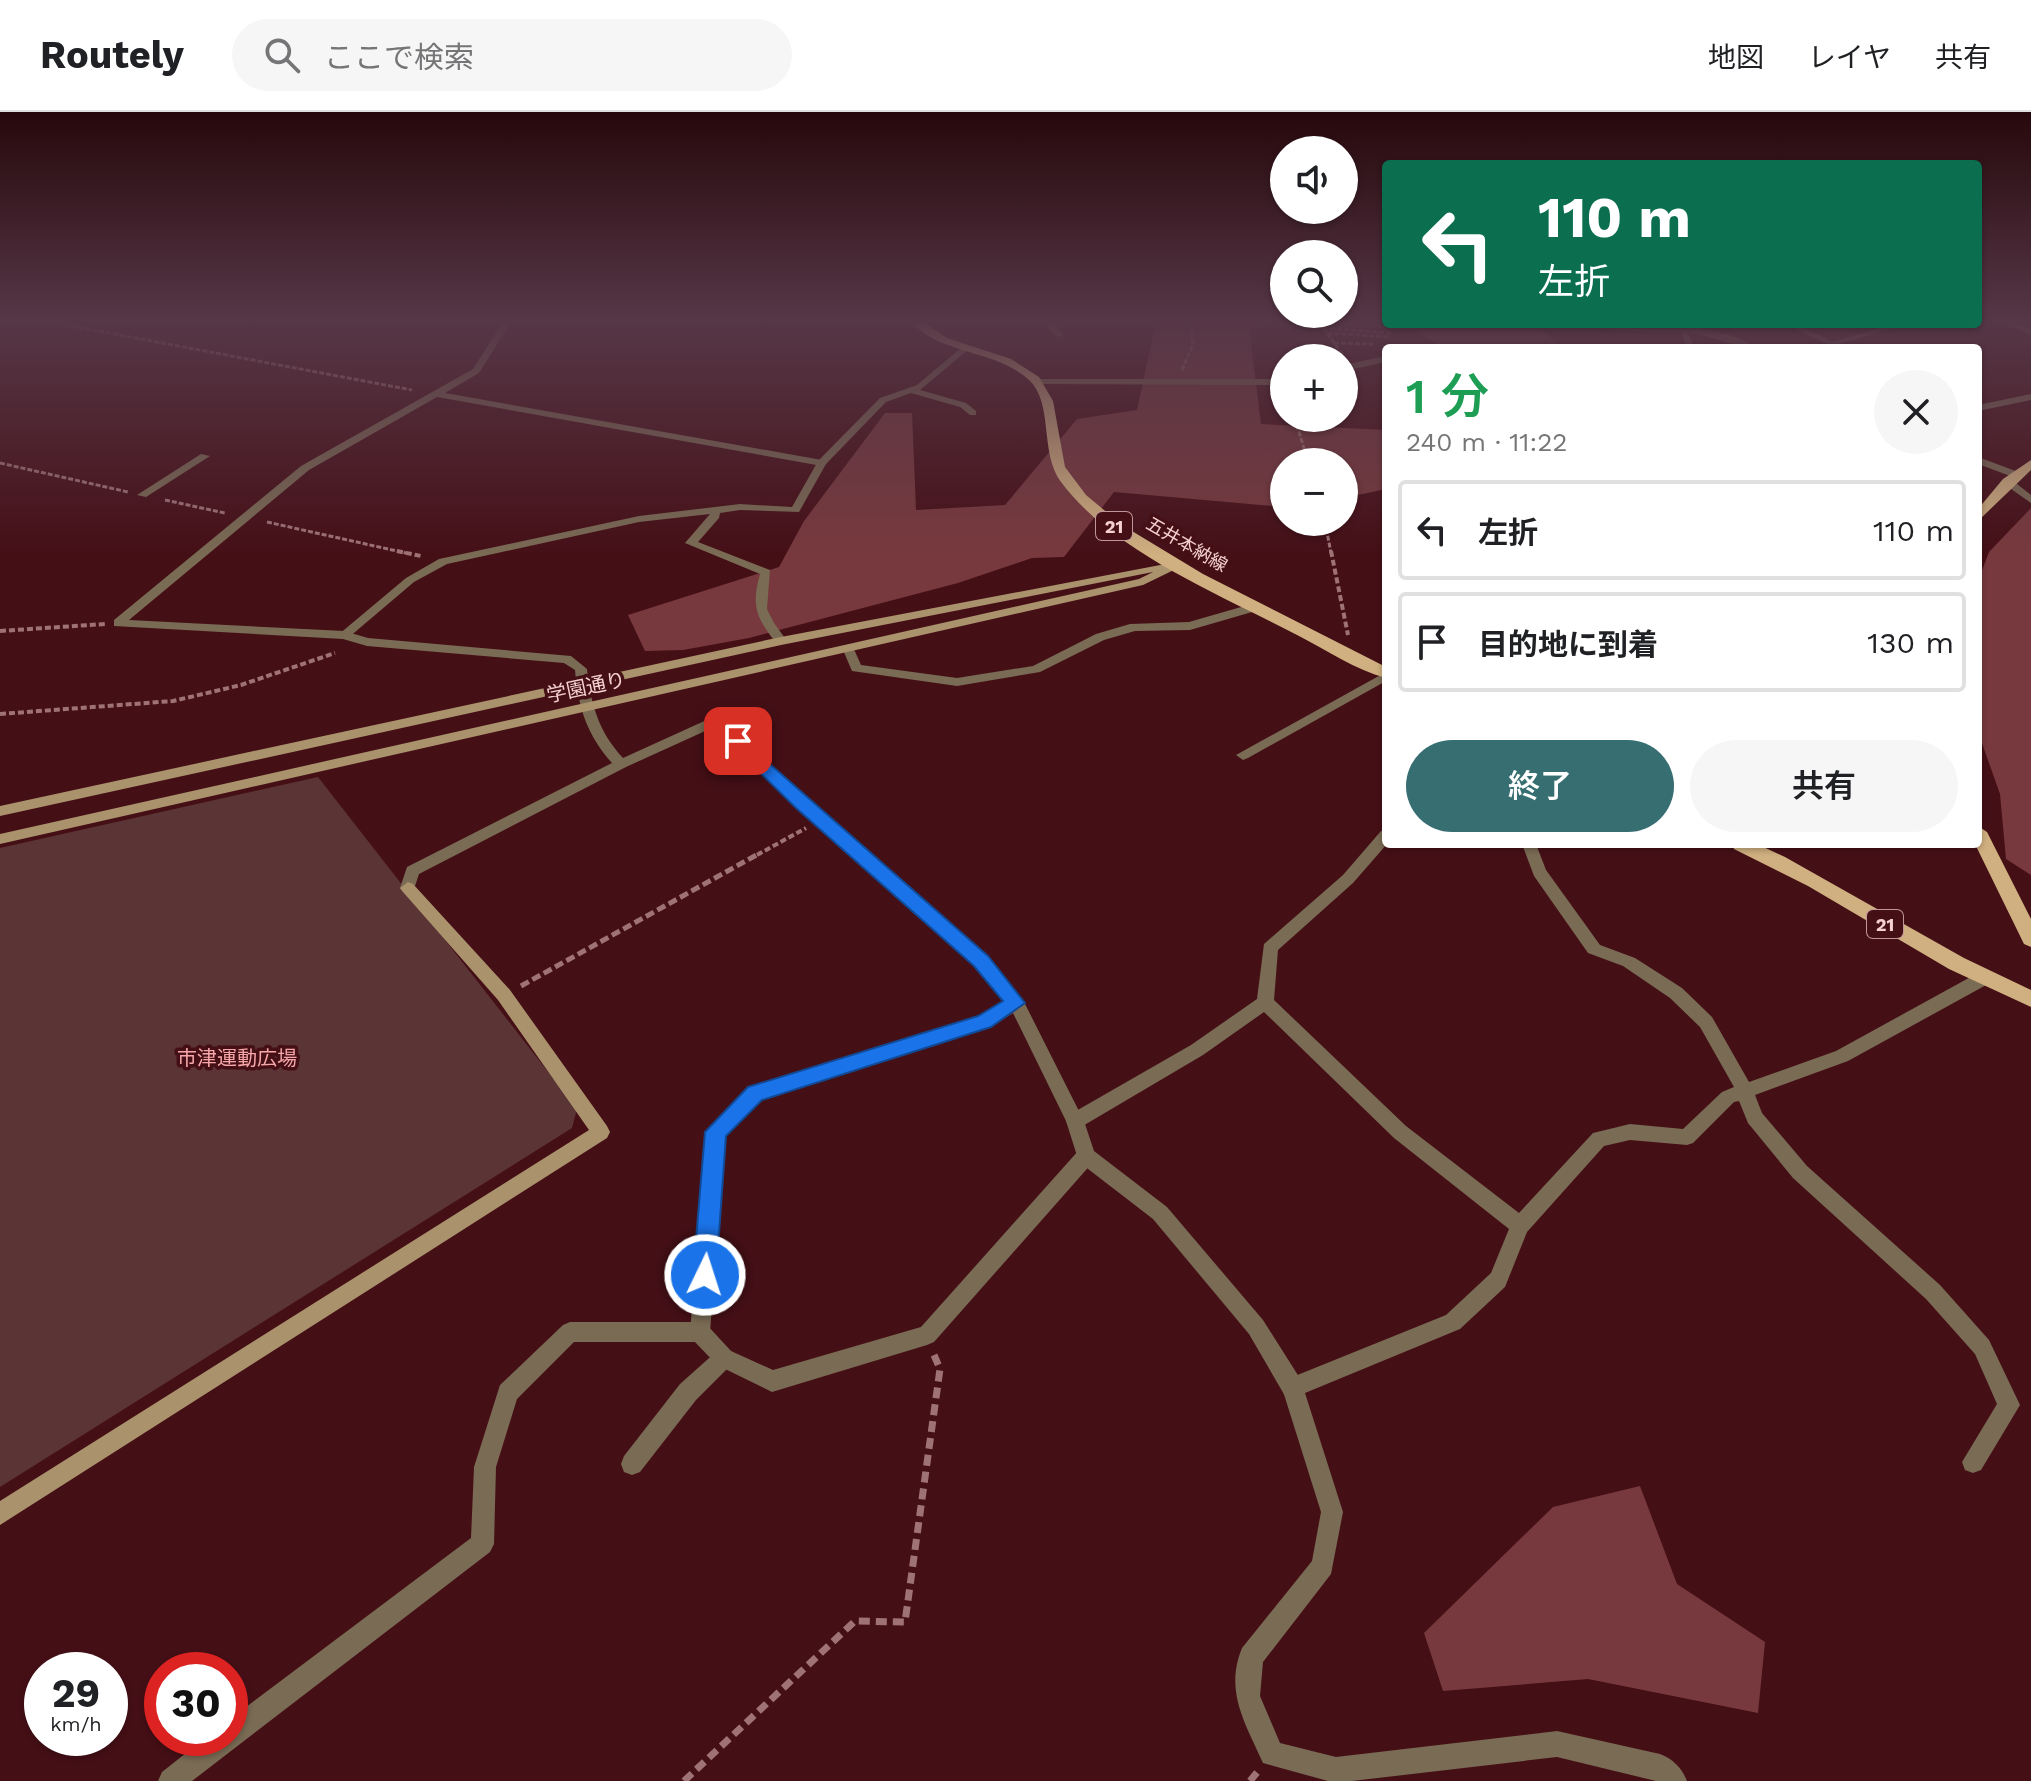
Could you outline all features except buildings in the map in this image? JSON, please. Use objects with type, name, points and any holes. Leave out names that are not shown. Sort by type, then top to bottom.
[{"type":"main road","name":"五井本納線","points":[[1046,400],[1048,440],[1063,477],[1100,516],[1176,565],[1382,673]]},
{"type":"main road","points":[[1982,512],[2012,478],[2031,464]]},
{"type":"main road","points":[[1982,840],[2031,939]]},
{"type":"main road","name":"21","points":[[1749,848],[1808,877],[1918,945],[1982,979],[2031,999]]},
{"type":"street","points":[[118,623],[305,468],[426,400]]},
{"type":"street","points":[[469,400],[822,463]]},
{"type":"street","points":[[344,635],[410,580],[443,561],[603,525],[740,507],[795,510],[822,463],[883,400]]},
{"type":"street","points":[[945,400],[963,405],[973,413]]},
{"type":"street","points":[[1982,407],[2017,400]]},
{"type":"street","points":[[142,495],[205,456]]},
{"type":"street","points":[[1982,462],[2012,478],[2031,500]]},
{"type":"street","points":[[715,511],[715,516],[691,543],[766,572],[759,603],[763,619],[781,641]]},
{"type":"street","points":[[0,811],[781,641],[1139,569],[1176,565]]},
{"type":"street","name":"学園通り","points":[[0,839],[1143,582],[1176,565]]},
{"type":"street","points":[[849,650],[856,668],[957,682],[1036,669],[1100,637],[1134,627],[1190,626],[1255,607]]},
{"type":"street","points":[[118,623],[344,635],[367,642],[567,659],[581,669],[587,707],[597,740],[621,764]]},
{"type":"street","points":[[1243,755],[1382,677]]},
{"type":"street","points":[[0,1514],[601,1132],[504,995],[408,888],[412,871],[621,764],[716,721],[981,961],[1016,1003],[1075,1121],[1086,1156],[1160,1213],[1256,1327],[1293,1388],[1332,1512],[1323,1566],[1251,1657],[1247,1696],[1272,1754],[1336,1770],[1557,1744],[1660,1767],[1674,1781]]},
{"type":"street","points":[[401,722],[401,748]]},
{"type":"street","points":[[1075,1121],[1197,1050],[1265,1002],[1270,948],[1348,879],[1382,840]]},
{"type":"street","points":[[1530,848],[1539,872],[1594,949],[1629,962],[1676,993],[1706,1022],[1745,1091],[1754,1117],[1800,1172],[1933,1292],[1982,1347],[2009,1405],[1973,1462]]},
{"type":"street","points":[[1293,1388],[1453,1322],[1498,1280],[1520,1226],[1599,1139],[1630,1132],[1687,1137],[1728,1097],[1842,1056],[1982,979]]},
{"type":"street","points":[[1265,1002],[1400,1132],[1520,1226]]},
{"type":"street","points":[[1016,1003],[985,1022],[755,1093],[716,1132],[700,1332],[724,1358],[772,1381],[927,1335],[1086,1156]]},
{"type":"street","points":[[248,1722],[482,1544],[485,1467],[508,1393],[570,1332],[700,1332]]},
{"type":"street","points":[[632,1464],[688,1392],[724,1358]]},
{"type":"street","points":[[171,1781],[203,1756]]},
{"type":"path","points":[[0,463],[443,561]]},
{"type":"path","points":[[1328,536],[1352,657]]},
{"type":"path","points":[[0,631],[118,623]]},
{"type":"path","points":[[0,714],[173,701],[241,685],[367,642]]},
{"type":"path","points":[[504,995],[821,819]]},
{"type":"path","points":[[684,1781],[855,1621],[905,1622],[940,1369],[927,1335]]},
{"type":"green space","name":"市津運動広場","points":[[318,777],[577,1109],[572,1128],[0,1487],[0,848]]},
{"type":"shaded area","points":[[1139,400],[1258,400],[1261,424],[1270,424],[1270,432],[1382,430],[1382,490],[1358,495],[1358,448],[1270,448],[1270,506],[1114,492],[1064,557],[1032,558],[958,583],[749,638],[683,650],[645,651],[628,615],[779,567],[804,521],[885,413],[912,413],[916,510],[1005,505],[1077,419],[1137,410]]},
{"type":"shaded area","points":[[2031,508],[2031,875],[2006,859],[2000,794],[1982,743],[1982,570],[1989,552]]},
{"type":"shaded area","points":[[1640,1486],[1677,1584],[1765,1642],[1758,1713],[1588,1679],[1443,1691],[1424,1633],[1553,1507]]},
{"type":"route","points":[[705,1275],[716,1132],[755,1093],[985,1022],[1016,1003],[981,961],[802,804],[738,741]]}]
